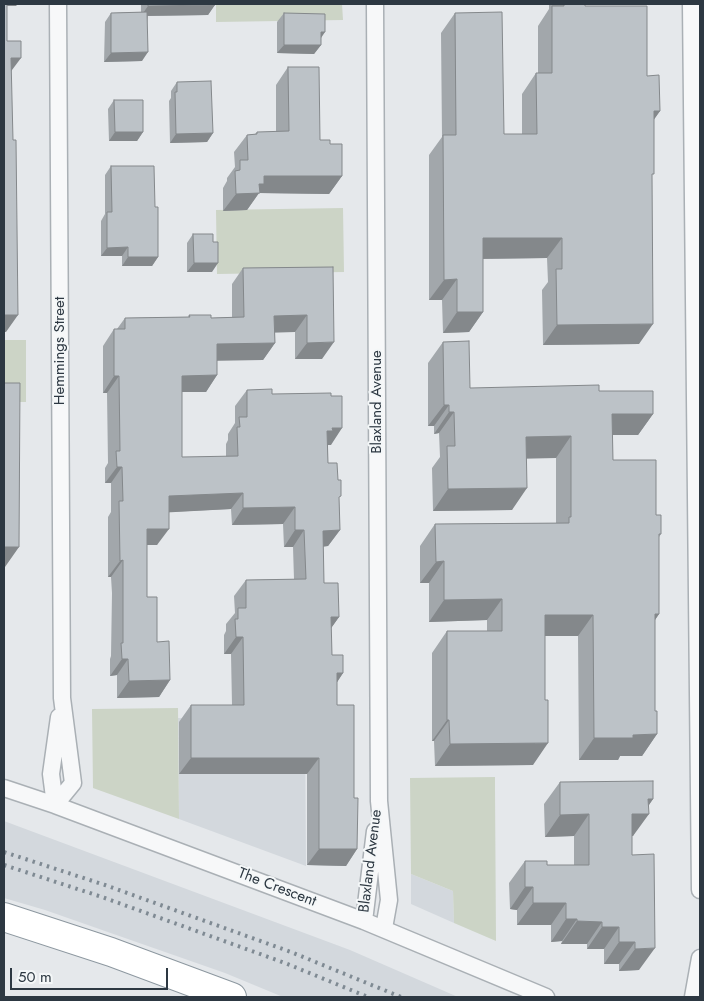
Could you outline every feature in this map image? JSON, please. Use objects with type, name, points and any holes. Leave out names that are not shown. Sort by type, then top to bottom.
[{"type":"highway","points":[[4,917],[111,952],[232,997]]},
{"type":"street","name":"Hemmings Street","points":[[55,805],[51,774],[62,698],[58,4]]},
{"type":"street","name":"Blaxland Avenue","points":[[375,4],[379,801],[389,900],[384,928]]},
{"type":"street","points":[[692,4],[700,890]]},
{"type":"street","name":"The Crescent","points":[[4,788],[55,805],[384,928],[546,997]]},
{"type":"street","name":"Blaxland Avenue","points":[[364,921],[379,801]]},
{"type":"street","points":[[693,997],[700,958]]},
{"type":"shaded area","points":[[216,4],[342,4],[343,20],[216,22]]},
{"type":"shaded area","points":[[343,208],[344,272],[217,274],[216,210]]},
{"type":"shaded area","points":[[4,340],[26,340],[26,402],[4,402]]},
{"type":"shaded area","points":[[178,708],[179,819],[93,788],[92,709]]},
{"type":"shaded area","points":[[305,717],[306,866],[179,819],[178,718]]},
{"type":"shaded area","points":[[495,777],[496,941],[454,923],[453,891],[411,874],[410,778]]},
{"type":"shaded area","points":[[4,821],[350,950],[458,997],[283,997],[225,973],[45,910],[4,898]]},
{"type":"shaded area","points":[[411,874],[453,891],[454,923],[411,904]]},
{"type":"building","points":[[4,4],[7,4],[7,41],[21,41],[21,58],[11,58],[13,140],[16,140],[18,315],[4,315]]},
{"type":"building","points":[[148,4],[215,4],[215,5],[148,6]]},
{"type":"building","points":[[564,4],[647,6],[647,76],[659,75],[660,111],[654,111],[654,174],[652,174],[653,324],[557,325],[556,269],[562,269],[562,238],[483,238],[483,312],[457,312],[457,279],[444,280],[443,135],[456,135],[455,13],[502,12],[504,134],[537,134],[536,73],[552,73],[552,6],[564,6]]},
{"type":"building","points":[[147,12],[148,52],[111,53],[111,13]]},
{"type":"building","points":[[284,13],[325,14],[325,32],[321,32],[321,45],[284,45]]},
{"type":"building","points":[[288,67],[319,67],[320,140],[330,140],[330,144],[342,144],[342,176],[264,176],[264,184],[259,184],[260,193],[236,194],[235,171],[240,170],[240,160],[248,160],[247,135],[257,134],[257,132],[289,131]]},
{"type":"building","points":[[211,81],[213,133],[176,134],[175,92],[177,92],[177,82]]},
{"type":"building","points":[[114,100],[143,100],[143,132],[115,132]]},
{"type":"building","points":[[111,166],[154,166],[155,207],[158,207],[158,257],[128,257],[128,247],[107,248],[107,212],[112,212]]},
{"type":"building","points":[[193,234],[213,234],[213,242],[218,242],[218,263],[194,263]]},
{"type":"building","points":[[333,267],[334,342],[307,343],[307,315],[274,316],[275,343],[217,344],[217,375],[182,376],[182,457],[238,456],[237,427],[240,427],[239,417],[247,417],[247,390],[272,389],[272,394],[331,393],[331,396],[342,396],[342,428],[332,428],[333,431],[327,431],[328,463],[337,463],[338,480],[341,480],[341,496],[339,497],[340,530],[323,531],[324,583],[338,583],[339,617],[331,617],[332,655],[343,655],[343,673],[337,673],[337,705],[354,705],[354,798],[358,798],[357,849],[319,849],[319,758],[191,758],[191,705],[244,705],[243,637],[236,637],[235,619],[238,619],[238,608],[246,608],[246,580],[306,579],[304,530],[295,530],[295,507],[243,508],[243,493],[169,496],[169,529],[147,529],[147,597],[157,597],[157,642],[169,641],[170,680],[129,681],[128,659],[122,659],[121,643],[123,643],[123,560],[120,561],[119,501],[123,501],[122,467],[117,467],[116,451],[120,451],[119,376],[114,376],[114,329],[125,329],[125,318],[190,317],[189,315],[211,315],[211,318],[244,317],[243,268]]},
{"type":"building","points":[[469,341],[470,388],[599,385],[599,391],[653,391],[653,414],[612,414],[613,460],[656,460],[656,515],[661,515],[661,534],[659,534],[659,614],[655,614],[655,711],[657,711],[657,734],[633,735],[633,738],[594,738],[593,615],[545,615],[545,700],[548,700],[548,743],[450,744],[449,720],[447,720],[447,631],[502,631],[502,599],[444,600],[444,561],[436,562],[435,524],[569,523],[569,517],[571,517],[571,436],[526,437],[527,488],[448,489],[447,446],[455,446],[454,412],[449,412],[449,405],[444,405],[443,342]]},
{"type":"building","points":[[4,383],[20,383],[19,547],[4,547]]},
{"type":"building","points":[[653,781],[653,799],[648,799],[649,814],[632,814],[632,855],[654,854],[655,948],[635,949],[635,942],[619,942],[619,927],[602,927],[602,922],[566,919],[566,903],[533,903],[533,887],[525,887],[525,861],[547,861],[547,865],[589,865],[589,814],[560,815],[560,782]]},
{"type":"railway","points":[[4,852],[105,885],[291,952],[401,997]]},
{"type":"railway","points":[[4,865],[102,897],[285,963],[368,997]]}]
